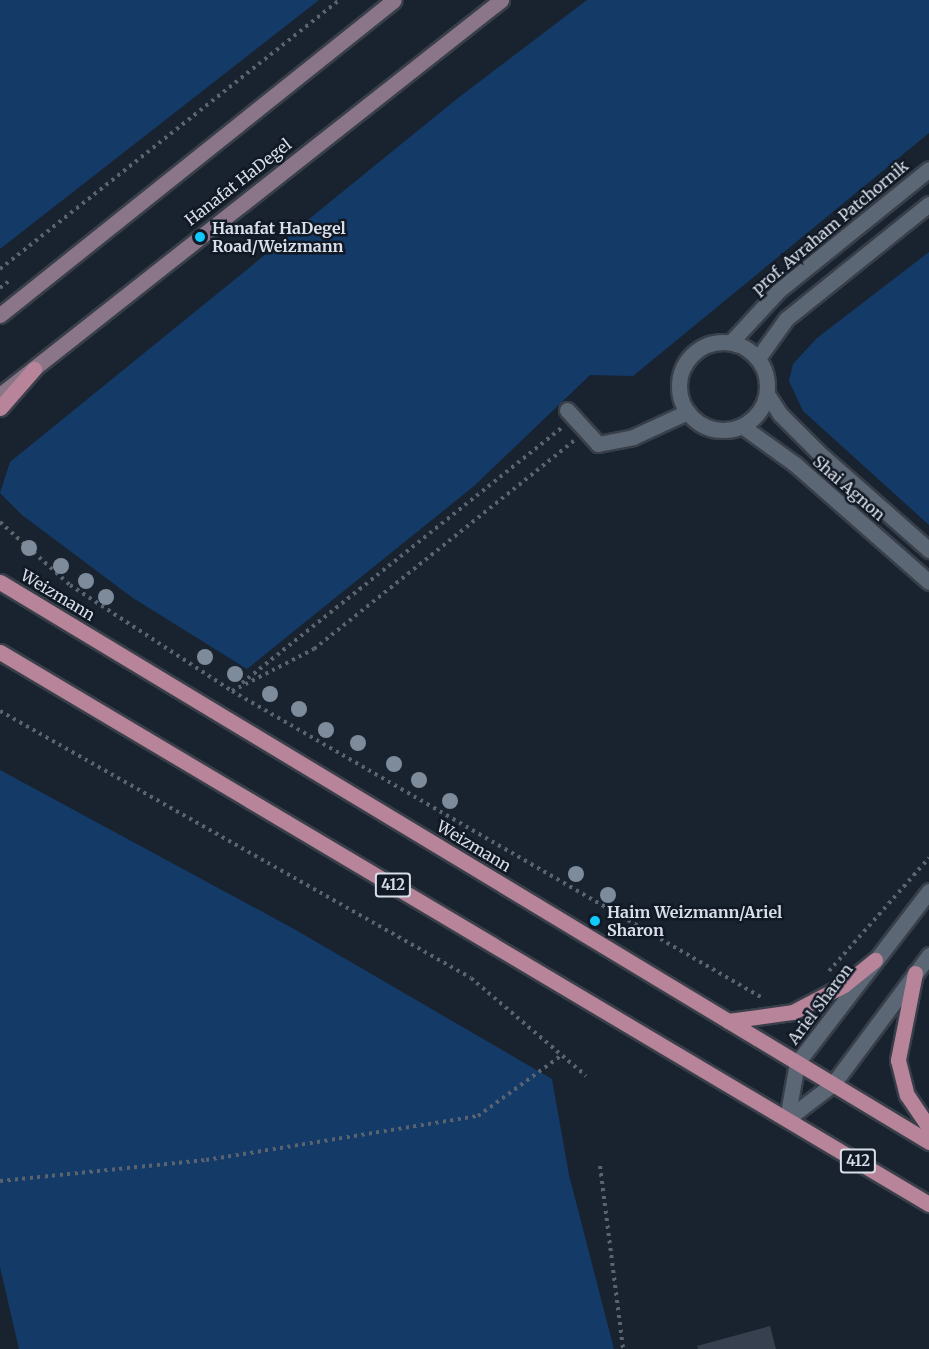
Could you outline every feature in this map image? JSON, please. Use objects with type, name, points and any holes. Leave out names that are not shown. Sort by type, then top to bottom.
[{"type":"main road","points":[[0,315],[394,0]]},
{"type":"main road","name":"Hanafat HaDegel","points":[[0,395],[501,0]]},
{"type":"main road","points":[[0,408],[34,369]]},
{"type":"main road","points":[[0,571],[25,596]]},
{"type":"main road","name":"Weizmann","points":[[0,582],[929,1142]]},
{"type":"main road","name":"412","points":[[1,652],[929,1204]]},
{"type":"main road","points":[[728,1021],[793,1012],[844,985],[875,960]]},
{"type":"main road","points":[[915,974],[898,1060],[907,1095],[929,1128]]},
{"type":"street","name":"prof. Avraham Patchornik","points":[[731,342],[778,291],[929,169]]},
{"type":"street","points":[[758,358],[793,312],[929,204]]},
{"type":"street","points":[[731,342],[758,358],[764,369],[767,394],[753,418],[742,426],[717,430],[704,426],[687,412],[679,392],[684,365],[704,345],[731,342]]},
{"type":"street","name":"Shai Agnon","points":[[767,394],[780,414],[819,453],[929,550]]},
{"type":"street","points":[[571,414],[598,444],[609,444],[687,412]]},
{"type":"street","name":"Shai Agnon","points":[[742,426],[796,465],[929,582]]},
{"type":"street","name":"Ariel Sharon","points":[[787,1119],[798,1063],[929,891]]},
{"type":"street","points":[[787,1119],[833,1084],[929,955]]},
{"type":"path","points":[[0,269],[339,0]]},
{"type":"path","points":[[232,691],[571,414]]},
{"type":"path","points":[[232,691],[314,649],[585,432]]},
{"type":"path","points":[[0,522],[70,585],[232,691],[751,993],[793,1012]]},
{"type":"path","points":[[0,711],[471,978],[586,1076]]},
{"type":"path","points":[[823,977],[929,858]]},
{"type":"path","points":[[0,1181],[206,1160],[478,1116],[562,1055]]},
{"type":"path","points":[[600,1166],[623,1349]]},
{"type":"shaded area","points":[[0,0],[319,0],[0,249]]},
{"type":"shaded area","points":[[587,0],[929,0],[929,133],[633,376],[590,375],[474,486],[247,669],[133,598],[22,515],[0,493],[10,462],[458,98]]},
{"type":"shaded area","points":[[929,252],[929,525],[803,411],[789,381],[793,364],[817,338]]},
{"type":"shaded area","points":[[0,770],[294,929],[552,1079],[569,1175],[614,1349],[19,1349],[0,1267]]},
{"type":"building","points":[[770,1326],[776,1349],[698,1349],[697,1346]]},
{"type":"place","name":"Hanafat HaDegel Road/Weizmann","points":[[200,237]]},
{"type":"place","name":"Haim Weizmann/Ariel Sharon","points":[[595,921]]}]
